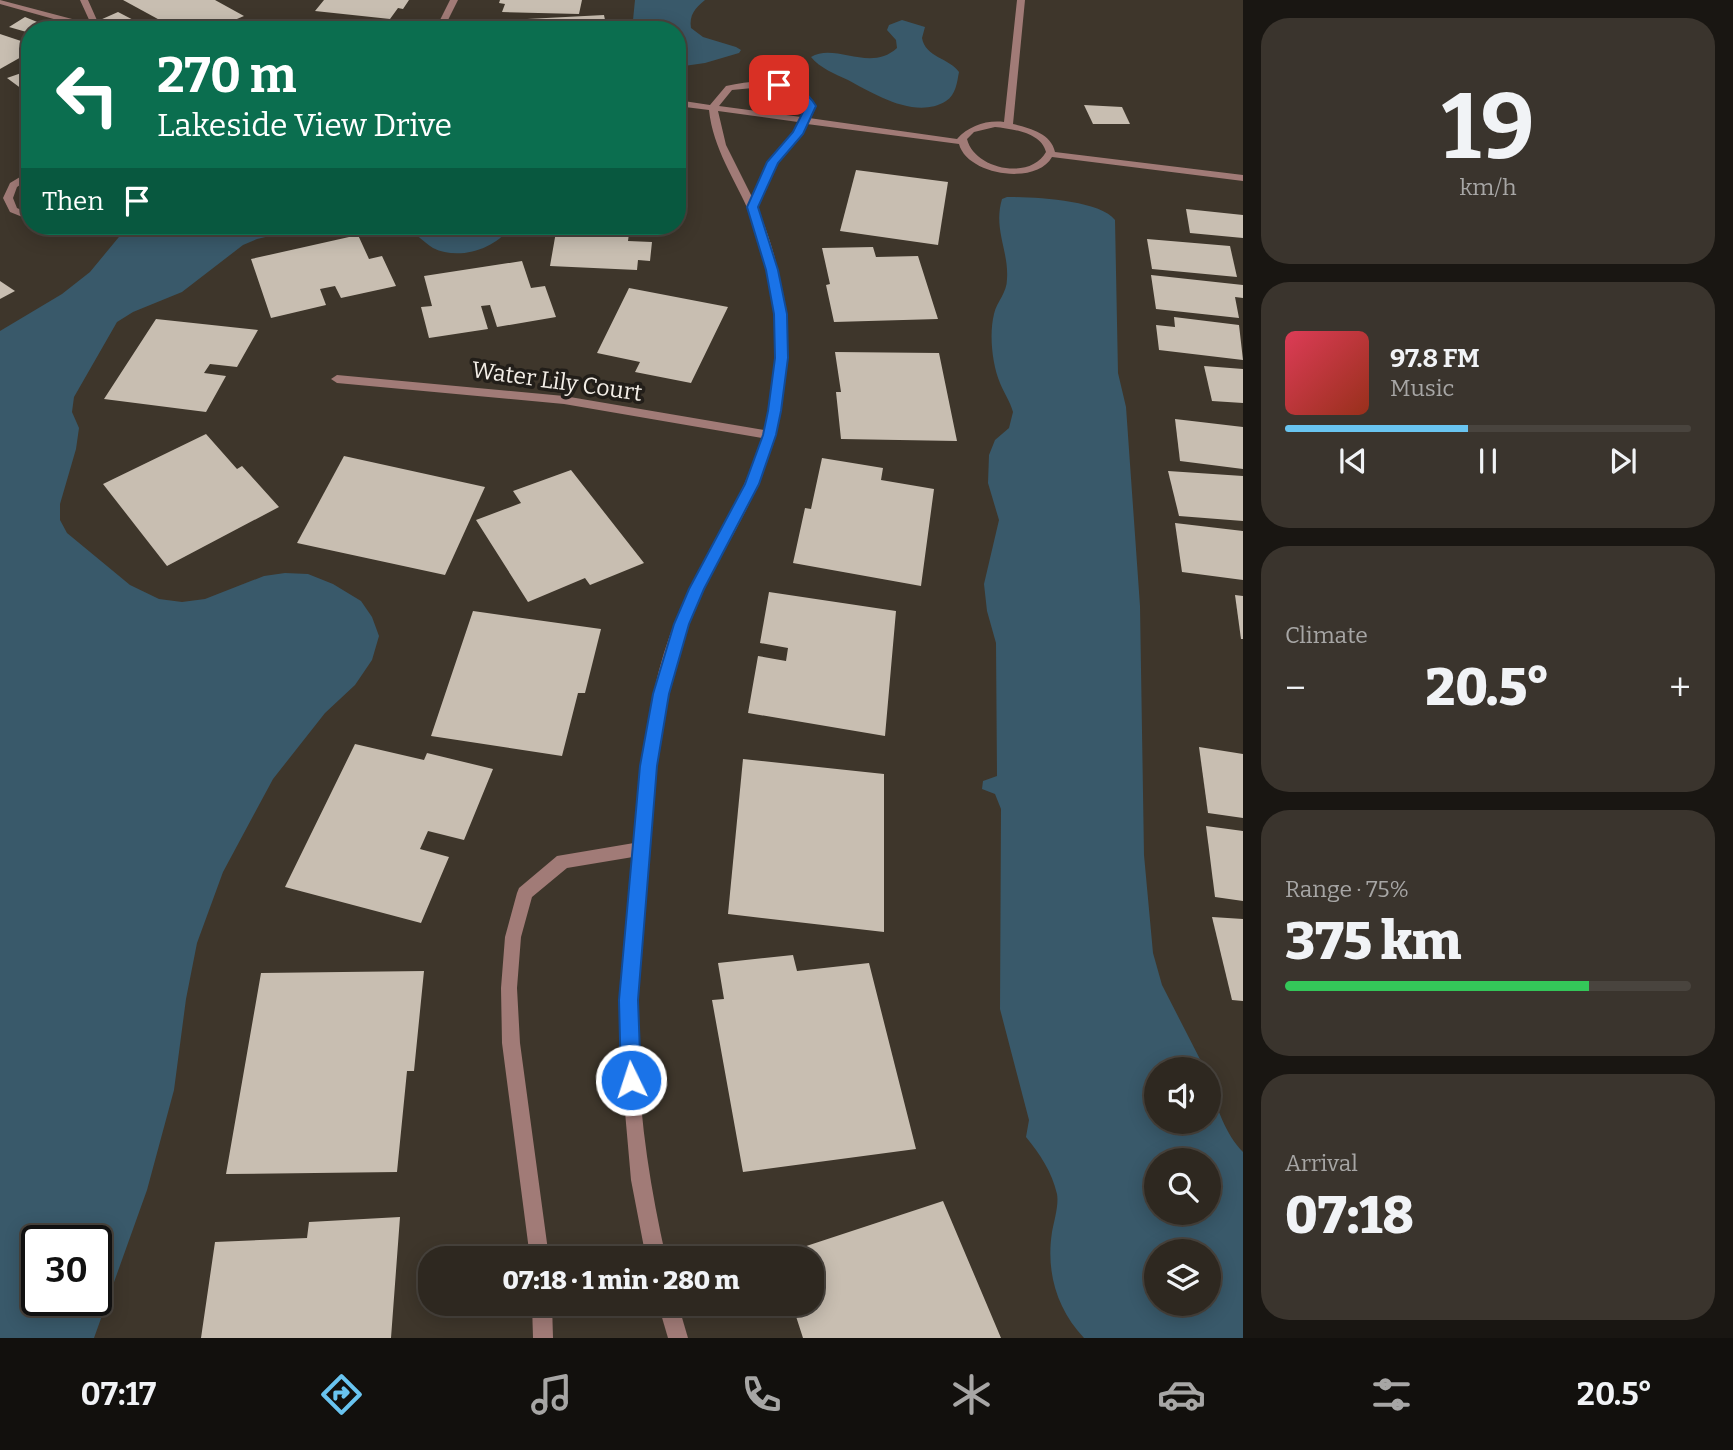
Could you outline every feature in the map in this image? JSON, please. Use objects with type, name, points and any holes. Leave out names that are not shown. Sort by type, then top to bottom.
[{"type":"street","points":[[84,0],[95,21]]},
{"type":"street","points":[[443,21],[453,0]]},
{"type":"street","points":[[1008,125],[1021,0]]},
{"type":"street","points":[[0,1],[73,21]]},
{"type":"street","points":[[654,1246],[640,1180],[629,1055],[629,1000],[649,766],[661,694],[682,624],[696,589],[752,484],[769,435],[781,358],[780,314],[772,270],[752,207],[734,174],[714,124],[713,107],[722,93],[729,88],[754,84],[779,85],[795,90],[806,98],[811,106],[806,119],[773,162],[752,207]]},
{"type":"street","points":[[686,104],[961,142]]},
{"type":"street","points":[[982,125],[1008,125],[1022,128],[1043,139],[1049,147],[1049,155],[1036,167],[1016,171],[994,169],[969,157],[963,149],[961,142],[964,135],[982,125]]},
{"type":"street","points":[[1049,155],[1243,178]]},
{"type":"street","points":[[5,214],[5,196],[12,185],[21,180]]},
{"type":"street","name":"Water Lily Court","points":[[337,379],[564,400],[769,435]]},
{"type":"street","points":[[537,1246],[511,1043],[509,988],[513,937],[524,893],[563,861],[640,849]]},
{"type":"street","points":[[542,1316],[543,1338]]},
{"type":"street","points":[[672,1316],[678,1338]]},
{"type":"water","points":[[635,0],[705,0],[694,12],[691,28],[703,37],[741,50],[739,53],[705,63],[686,66],[686,21],[633,21]]},
{"type":"water","points":[[902,20],[925,27],[922,38],[924,44],[959,72],[954,92],[946,101],[922,108],[895,103],[828,70],[811,57],[820,53],[864,58],[887,55],[897,48],[896,40],[887,30],[889,25]]},
{"type":"water","points":[[1007,197],[1032,198],[1081,204],[1107,213],[1115,220],[1118,373],[1126,407],[1140,606],[1144,855],[1153,953],[1162,985],[1199,1057],[1144,1057],[1144,1134],[1221,1134],[1221,1116],[1226,1129],[1243,1152],[1243,1338],[1084,1338],[1066,1314],[1052,1275],[1051,1247],[1057,1194],[1045,1164],[1026,1137],[1029,1120],[1000,1009],[1001,809],[995,794],[982,789],[983,781],[997,776],[996,643],[987,611],[984,584],[999,520],[988,483],[989,455],[995,440],[1009,428],[1013,412],[997,375],[993,358],[992,322],[1007,279],[1000,210],[1002,199]]},
{"type":"water","points":[[121,235],[274,235],[243,245],[182,292],[133,312],[117,322],[74,397],[72,412],[79,428],[76,449],[60,504],[60,520],[67,533],[130,585],[159,599],[182,602],[205,599],[264,576],[308,574],[333,584],[361,601],[372,617],[379,636],[372,660],[355,685],[325,713],[273,779],[223,872],[197,943],[186,999],[174,1090],[147,1190],[112,1288],[112,1225],[21,1225],[21,1316],[102,1316],[94,1338],[0,1338],[0,331],[62,294],[90,272]]},
{"type":"water","points":[[415,235],[503,235],[487,246],[465,253],[443,252]]},
{"type":"building","points":[[123,0],[215,0],[244,16],[232,21],[162,21]]},
{"type":"building","points":[[324,0],[409,0],[403,9],[398,8],[390,19],[315,11]]},
{"type":"building","points":[[500,0],[582,0],[579,14],[502,12],[505,4],[499,3]]},
{"type":"building","points":[[118,12],[135,21],[102,21],[100,20]]},
{"type":"building","points":[[604,15],[605,21],[527,21]]},
{"type":"building","points":[[25,17],[35,21],[21,21],[21,30],[9,27]]},
{"type":"building","points":[[0,34],[21,41],[21,57],[0,69]]},
{"type":"building","points":[[21,73],[21,88],[7,78]]},
{"type":"building","points":[[1084,105],[1122,107],[1130,124],[1093,124]]},
{"type":"building","points":[[856,170],[948,182],[938,245],[840,231]]},
{"type":"building","points":[[1186,209],[1243,215],[1243,238],[1190,233]]},
{"type":"building","points":[[358,235],[369,259],[382,256],[396,286],[341,298],[335,286],[320,289],[326,305],[271,318],[251,259]]},
{"type":"building","points":[[555,235],[629,235],[628,241],[652,242],[650,261],[638,260],[637,270],[550,266]]},
{"type":"building","points":[[1147,239],[1230,246],[1237,277],[1152,269]]},
{"type":"building","points":[[873,247],[876,257],[918,256],[938,319],[834,322],[826,285],[830,284],[822,248]]},
{"type":"building","points":[[522,261],[531,288],[545,286],[556,317],[497,327],[490,305],[481,306],[488,329],[429,338],[421,307],[432,306],[424,276]]},
{"type":"building","points":[[1151,275],[1243,285],[1243,298],[1235,297],[1239,318],[1156,309]]},
{"type":"building","points":[[0,281],[15,291],[0,299]]},
{"type":"building","points":[[629,288],[728,307],[691,383],[635,372],[640,362],[597,353]]},
{"type":"building","points":[[1174,317],[1239,325],[1243,360],[1159,350],[1156,325],[1175,327]]},
{"type":"building","points":[[156,319],[258,330],[237,367],[210,364],[204,373],[226,376],[206,412],[104,399]]},
{"type":"building","points":[[835,352],[939,353],[957,441],[841,439],[836,392],[841,392]]},
{"type":"building","points":[[1204,366],[1243,369],[1243,403],[1212,401]]},
{"type":"building","points":[[1175,419],[1243,427],[1243,469],[1180,461]]},
{"type":"building","points":[[206,434],[237,469],[242,466],[279,507],[167,566],[103,484]]},
{"type":"building","points":[[344,456],[485,487],[445,575],[297,543]]},
{"type":"building","points":[[822,458],[883,468],[881,480],[934,489],[921,586],[793,563],[805,508],[811,509]]},
{"type":"building","points":[[571,470],[644,563],[590,585],[585,578],[528,602],[476,520],[521,503],[513,491]]},
{"type":"building","points":[[1168,471],[1243,476],[1243,521],[1179,516]]},
{"type":"building","points":[[1175,523],[1243,531],[1243,580],[1182,572]]},
{"type":"building","points":[[769,592],[896,611],[885,736],[748,713],[758,656],[786,661],[788,648],[760,643]]},
{"type":"building","points":[[1235,595],[1243,596],[1243,639],[1241,639]]},
{"type":"building","points":[[473,611],[601,629],[585,693],[578,693],[562,756],[431,736]]},
{"type":"building","points":[[355,744],[424,760],[427,753],[493,769],[464,840],[428,831],[420,849],[449,857],[421,923],[285,887]]},
{"type":"building","points":[[1199,747],[1243,754],[1243,818],[1208,813]]},
{"type":"building","points":[[743,759],[884,774],[884,932],[728,914]]},
{"type":"building","points":[[1206,826],[1243,831],[1243,901],[1215,897]]},
{"type":"building","points":[[1212,917],[1243,919],[1243,1001],[1232,1000]]},
{"type":"building","points":[[793,955],[797,971],[869,963],[916,1149],[743,1172],[712,1000],[724,999],[718,963]]},
{"type":"building","points":[[424,971],[414,1071],[407,1071],[397,1172],[226,1174],[261,973]]},
{"type":"building","points":[[943,1201],[1001,1338],[803,1338],[796,1316],[824,1316],[824,1246],[806,1246]]},
{"type":"building","points":[[400,1217],[391,1338],[201,1338],[215,1242],[307,1238],[309,1222]]},
{"type":"route","points":[[631,1080],[629,1000],[640,849],[649,766],[661,694],[682,624],[696,589],[752,484],[775,411],[781,358],[780,314],[772,270],[752,207],[773,162],[797,134],[811,106],[806,98],[795,90],[779,85]]}]
